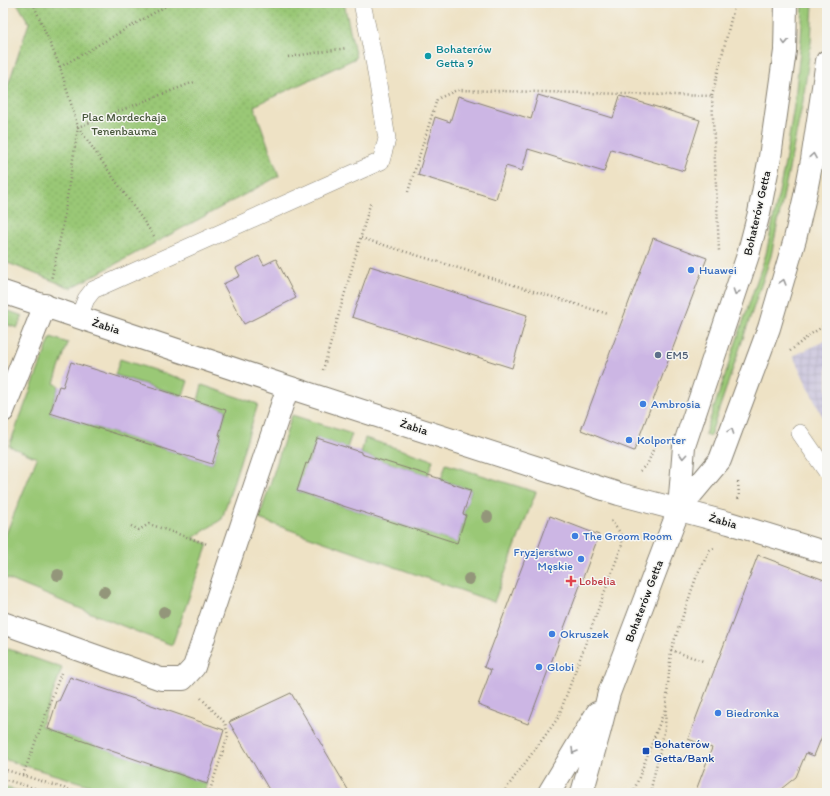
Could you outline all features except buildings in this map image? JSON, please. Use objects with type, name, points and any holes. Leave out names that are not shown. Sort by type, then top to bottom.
[{"type":"street","name":"Bohaterów Getta","points":[[582,793],[609,694],[679,509],[684,446],[748,256],[759,213],[770,157],[785,51],[786,3]]},
{"type":"street","name":"Bohaterów Getta","points":[[679,509],[720,460],[769,328],[795,239],[805,196],[827,61]]},
{"type":"street","name":"Żabia","points":[[3,292],[288,387],[619,494],[729,523],[827,553]]},
{"type":"street","points":[[3,411],[45,306]]},
{"type":"street","points":[[3,623],[161,679],[183,679],[194,667],[288,387]]},
{"type":"street","name":"Bohaterów Getta","points":[[549,793],[609,694]]},
{"type":"lane","points":[[79,317],[86,299],[93,290],[381,161],[387,139],[371,44],[362,3]]},
{"type":"lane","points":[[800,433],[827,472]]},
{"type":"path","points":[[33,3],[60,67],[78,127],[168,256]]},
{"type":"path","points":[[60,67],[171,3]]},
{"type":"path","points":[[719,252],[712,96],[735,3]]},
{"type":"path","points":[[288,57],[371,44]]},
{"type":"path","points":[[78,127],[194,82]]},
{"type":"path","points":[[408,192],[437,99],[457,90],[712,96]]},
{"type":"path","points":[[45,306],[62,230],[78,127]]},
{"type":"path","points":[[315,395],[371,201]]},
{"type":"path","points":[[361,238],[608,314]]},
{"type":"path","points":[[788,353],[811,334],[827,324]]},
{"type":"path","points":[[503,793],[558,718],[622,546],[623,538],[619,530],[610,521],[624,478],[636,474],[648,463],[656,444]]},
{"type":"path","points":[[131,526],[139,530],[149,524],[232,553]]},
{"type":"path","points":[[650,793],[665,728],[671,650],[697,575]]},
{"type":"path","points":[[23,775],[70,648]]},
{"type":"path","points":[[671,650],[703,661]]},
{"type":"path","points":[[183,679],[225,723],[228,736],[209,793]]},
{"type":"path","points":[[633,793],[666,707]]},
{"type":"path","points":[[3,769],[79,793]]},
{"type":"path","points":[[3,779],[52,793]]},
{"type":"shaded area","points":[[827,340],[827,426],[793,356]]},
{"type":"green space","name":"Plac Mordechaja Tenenbauma","points":[[17,3],[344,3],[356,58],[254,106],[279,176],[71,288],[3,261],[3,100],[29,23]]},
{"type":"green space","points":[[803,3],[813,3],[811,42],[803,101],[771,256],[710,436],[705,434],[766,254],[785,163],[795,99]]},
{"type":"green space","points":[[3,309],[23,316],[17,328],[3,323]]},
{"type":"green space","points":[[51,337],[68,343],[54,383],[59,386],[50,413],[212,464],[221,436],[219,435],[226,410],[198,401],[202,385],[258,404],[222,519],[193,538],[208,544],[172,645],[3,577],[3,541],[37,458],[9,446]]},
{"type":"green space","points":[[120,359],[188,381],[183,396],[115,375]]},
{"type":"green space","points":[[292,415],[352,434],[347,448],[317,438],[297,491],[457,543],[466,515],[463,514],[471,490],[441,480],[446,464],[536,492],[494,602],[259,519]]},
{"type":"green space","points":[[365,438],[433,460],[428,475],[361,454]]},
{"type":"green space","points":[[3,647],[62,668],[41,726],[207,784],[204,793],[115,793],[3,759]]},
{"type":"green space","points":[[3,787],[25,793],[3,793]]},
{"type":"place","name":"Bohaterów Getta 9","points":[[428,56]]},
{"type":"place","name":"Huawei","points":[[691,270]]},
{"type":"place","name":"EM5","points":[[658,355]]},
{"type":"place","name":"Ambrosia","points":[[643,404]]},
{"type":"place","name":"Kolporter","points":[[629,440]]},
{"type":"place","name":"The Groom Room","points":[[575,536]]},
{"type":"place","name":"Fryzjerstwo Męskie","points":[[581,559]]},
{"type":"place","name":"Lobelia","points":[[571,581]]},
{"type":"place","name":"Okruszek","points":[[552,634]]},
{"type":"place","name":"Globi","points":[[539,667]]},
{"type":"place","name":"Biedronka","points":[[718,713]]},
{"type":"place","name":"Bohaterów Getta/Bank","points":[[646,751]]}]
